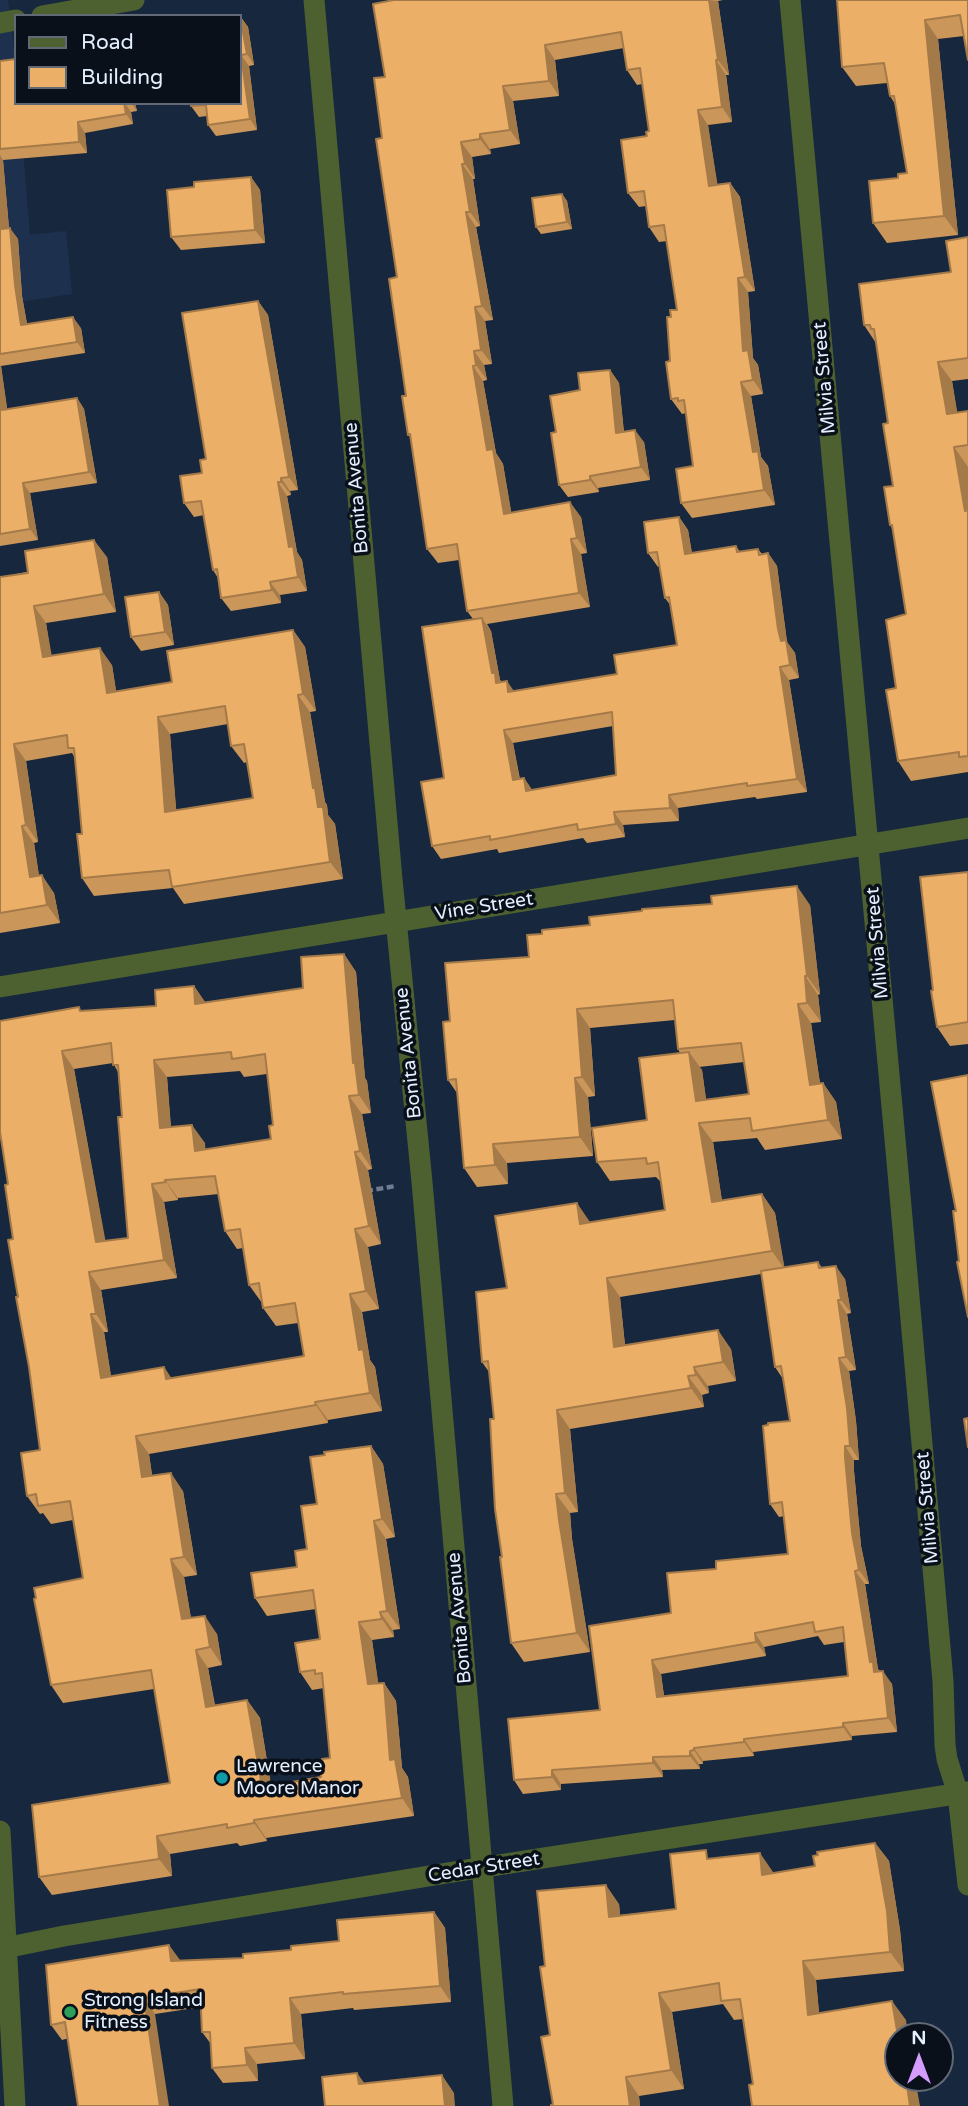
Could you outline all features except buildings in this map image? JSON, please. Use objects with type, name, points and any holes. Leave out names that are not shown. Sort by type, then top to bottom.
[{"type":"street","points":[[54,14],[134,0]]},
{"type":"street","name":"Bonita Avenue","points":[[314,0],[503,2106]]},
{"type":"street","name":"Milvia Street","points":[[790,0],[869,845],[943,1681],[945,1745],[947,1759],[963,1793],[968,1885]]},
{"type":"street","name":"Vine Street","points":[[0,987],[968,828]]},
{"type":"street","name":"Cedar Street","points":[[3,1948],[482,1868],[963,1793]]},
{"type":"street","points":[[0,1831],[3,1948],[15,2106]]},
{"type":"path","points":[[359,1192],[422,1182]]},
{"type":"shaded area","points":[[0,0],[8,0],[14,49],[14,105],[19,105],[30,235],[66,231],[72,294],[0,305]]},
{"type":"place","name":"Lawrence Moore Manor","points":[[222,1778]]},
{"type":"place","name":"Strong Island Fitness","points":[[70,2012]]}]
